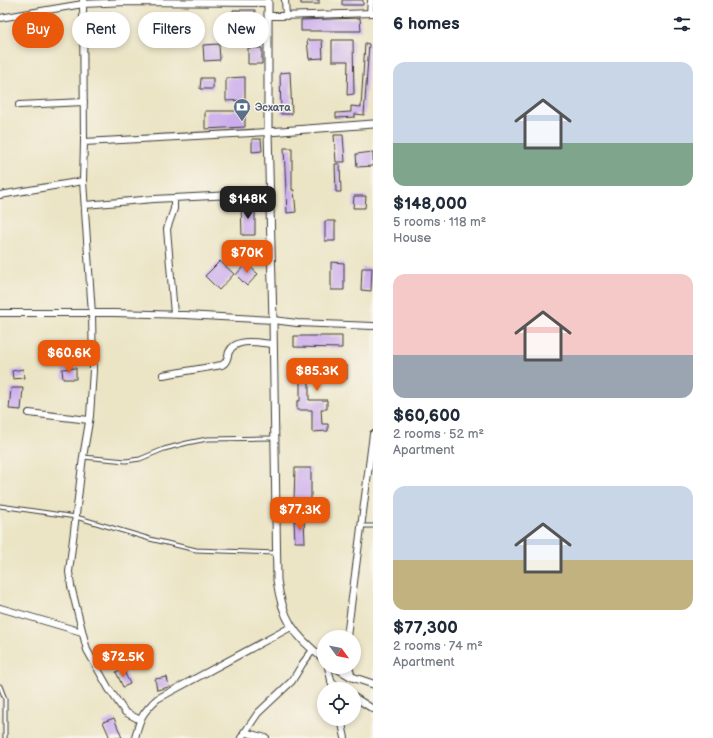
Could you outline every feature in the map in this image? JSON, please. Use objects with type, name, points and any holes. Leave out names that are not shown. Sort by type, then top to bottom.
[{"type":"street","points":[[285,0],[286,16]]},
{"type":"street","points":[[269,16],[372,13],[371,0]]},
{"type":"street","points":[[0,18],[83,2],[268,1],[268,12]]},
{"type":"street","points":[[83,2],[83,181],[92,314],[93,370],[89,420],[69,572],[87,650],[108,689],[125,712],[140,720]]},
{"type":"street","points":[[268,48],[268,132],[273,320],[277,580],[283,610],[290,627],[317,653]]},
{"type":"street","points":[[19,105],[84,102]]},
{"type":"street","points":[[84,142],[268,132],[373,124]]},
{"type":"street","points":[[0,194],[83,181]]},
{"type":"street","points":[[85,205],[174,198],[270,193]]},
{"type":"street","points":[[174,198],[174,209],[167,229],[174,314]]},
{"type":"street","points":[[0,313],[174,314],[273,320],[297,323],[373,326]]},
{"type":"street","points":[[163,375],[222,365],[227,360],[232,347],[240,343],[273,344]]},
{"type":"street","points":[[30,413],[89,420]]},
{"type":"street","points":[[348,630],[373,434]]},
{"type":"street","points":[[0,608],[82,632]]},
{"type":"street","points":[[134,738],[145,710],[157,699],[290,627]]},
{"type":"street","points":[[266,738],[243,735],[258,713],[292,681],[313,650]]},
{"type":"street","points":[[329,674],[330,682]]},
{"type":"street","points":[[347,674],[373,684]]},
{"type":"street","points":[[361,701],[373,709]]},
{"type":"street","points":[[342,726],[345,738]]},
{"type":"lane","points":[[83,457],[126,461],[140,459],[187,443],[207,440],[274,438]]},
{"type":"lane","points":[[0,506],[76,517],[150,539],[196,550],[276,553]]},
{"type":"lane","points":[[362,526],[373,526]]},
{"type":"lane","points":[[0,686],[5,699],[5,738]]},
{"type":"building","points":[[301,0],[319,0],[319,4],[301,4]]},
{"type":"building","points":[[342,0],[363,0],[363,5],[342,5]]},
{"type":"building","points":[[233,10],[255,10],[255,12],[233,12]]},
{"type":"building","points":[[360,18],[361,31],[301,31],[301,20]]},
{"type":"building","points":[[307,40],[322,40],[323,58],[309,59]]},
{"type":"building","points":[[332,40],[353,40],[354,94],[347,95],[348,61],[332,61]]},
{"type":"building","points":[[365,43],[369,44],[364,115],[355,114],[355,117],[336,118],[336,113],[351,112],[351,106],[361,107]]},
{"type":"building","points":[[213,44],[213,48],[219,48],[220,60],[204,61],[203,48],[205,48],[205,45]]},
{"type":"building","points":[[248,48],[262,48],[262,64],[248,64]]},
{"type":"building","points":[[290,72],[292,114],[281,114],[280,73]]},
{"type":"building","points":[[245,77],[245,100],[226,101],[226,78]]},
{"type":"building","points":[[201,78],[213,78],[213,89],[200,89]]},
{"type":"building","points":[[205,111],[245,111],[245,127],[205,129]]},
{"type":"building","points":[[334,135],[343,135],[345,162],[336,162]]},
{"type":"building","points":[[252,139],[261,139],[262,151],[252,152]]},
{"type":"building","points":[[284,148],[292,148],[292,190],[294,190],[296,212],[287,213]]},
{"type":"building","points":[[373,152],[373,166],[357,167],[356,154]]},
{"type":"building","points":[[335,164],[340,164],[341,192],[336,192]]},
{"type":"building","points":[[354,196],[366,196],[365,208],[353,208]]},
{"type":"building","points":[[255,205],[255,235],[242,235],[241,206]]},
{"type":"building","points":[[325,221],[335,221],[335,241],[325,241]]},
{"type":"building","points":[[220,261],[234,274],[219,290],[205,276]]},
{"type":"building","points":[[331,262],[344,263],[344,290],[331,290]]},
{"type":"building","points":[[246,263],[258,274],[247,286],[236,275]]},
{"type":"building","points":[[362,268],[372,268],[371,291],[361,290]]},
{"type":"building","points":[[294,336],[342,336],[342,348],[294,347]]},
{"type":"building","points":[[347,366],[347,379],[309,379],[309,400],[327,400],[327,409],[321,409],[322,424],[328,424],[328,431],[312,432],[312,410],[297,410],[297,401],[300,401],[300,367]]},
{"type":"building","points":[[76,368],[76,379],[63,379],[62,369]]},
{"type":"building","points":[[23,369],[24,378],[13,379],[12,371]]},
{"type":"building","points":[[11,388],[23,388],[21,410],[9,409]]},
{"type":"building","points":[[295,468],[311,468],[311,500],[294,500]]},
{"type":"building","points":[[304,520],[305,542],[295,542],[294,521]]},
{"type":"building","points":[[123,669],[130,684],[123,687],[116,672]]},
{"type":"building","points":[[167,677],[169,687],[157,690],[155,679]]},
{"type":"building","points":[[114,718],[122,738],[110,738],[103,722]]},
{"type":"place","name":"Эсхата","points":[[242,122]]}]
